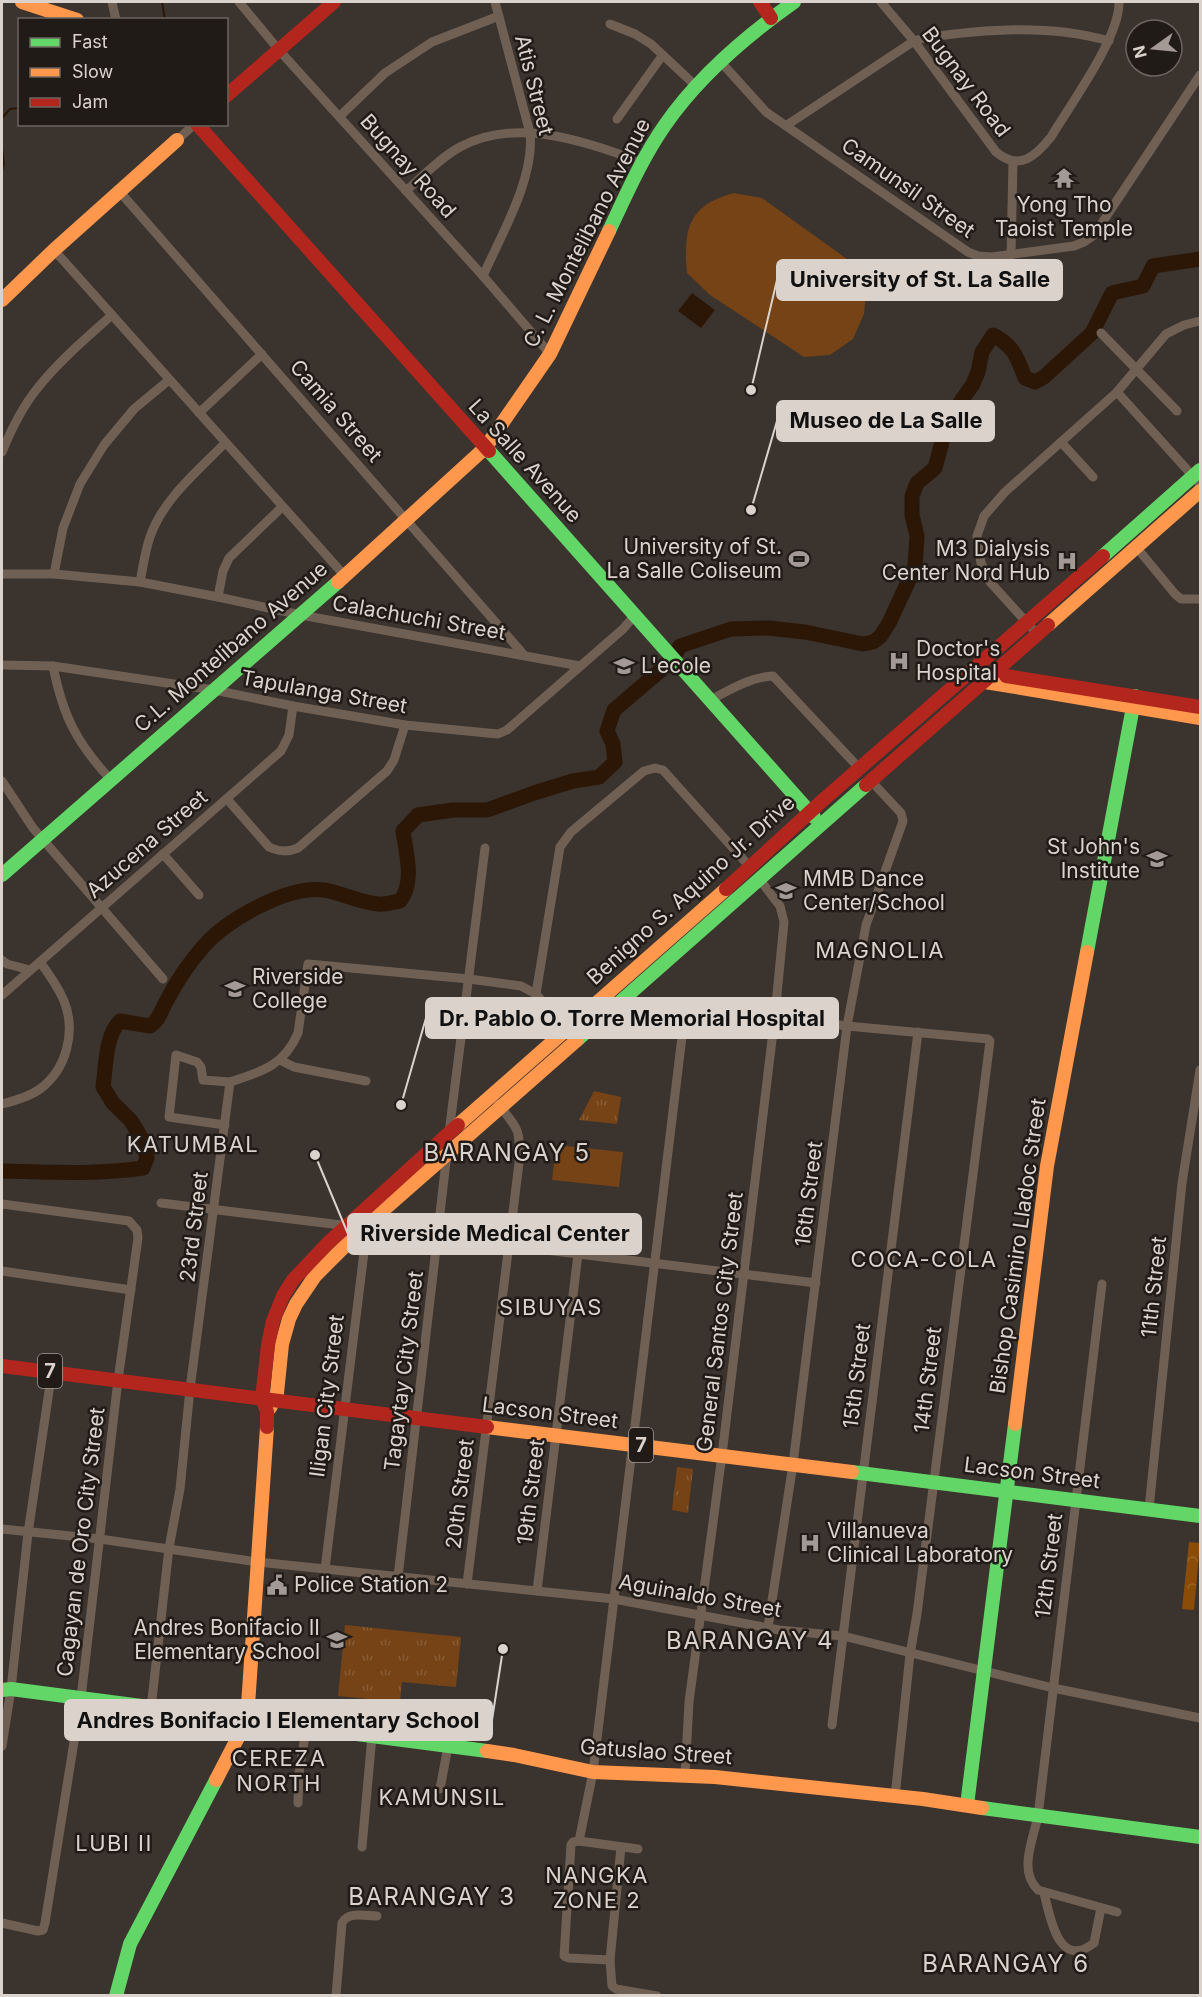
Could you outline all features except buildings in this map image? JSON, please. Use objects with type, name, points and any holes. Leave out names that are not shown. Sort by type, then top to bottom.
[{"type":"street","points":[[22,2],[71,18]]},
{"type":"street","points":[[112,2],[116,18]]},
{"type":"street","name":"Bugnay Road","points":[[239,2],[278,49],[483,276],[550,354]]},
{"type":"street","points":[[228,94],[334,2]]},
{"type":"street","name":"Atis Street","points":[[483,276],[525,181],[531,147],[530,133],[495,2]]},
{"type":"street","points":[[760,2],[771,18]]},
{"type":"street","name":"C. L. Montelibano Avenue","points":[[485,448],[550,354],[642,162],[664,126],[696,86],[720,61],[771,18],[794,2]]},
{"type":"street","name":"Bugnay Road","points":[[881,2],[914,41],[996,152],[1003,158],[1013,161],[1027,160],[1051,137],[1109,41],[1120,11],[1119,2]]},
{"type":"street","points":[[340,116],[385,73],[432,42],[499,16]]},
{"type":"street","points":[[610,24],[635,34],[651,44],[696,86]]},
{"type":"street","points":[[787,125],[914,41],[935,36],[1046,29],[1090,35],[1109,41]]},
{"type":"street","points":[[617,119],[662,56]]},
{"type":"street","name":"Camunsil Street","points":[[720,61],[766,112],[968,252],[978,256],[992,257],[1074,246],[1094,235],[1200,75]]},
{"type":"street","points":[[2,300],[54,250],[194,126]]},
{"type":"street","name":"La Salle Avenue","points":[[198,126],[635,615],[809,812],[819,828]]},
{"type":"street","points":[[406,191],[453,151],[477,140],[504,134],[530,133],[562,136],[642,162]]},
{"type":"street","points":[[1011,255],[1013,161]]},
{"type":"street","name":"Camia Street","points":[[120,192],[524,655]]},
{"type":"street","points":[[54,250],[344,575]]},
{"type":"street","points":[[2,452],[16,421],[35,391],[66,355],[112,315]]},
{"type":"street","points":[[1038,635],[990,582],[981,563],[977,536],[984,516],[1117,392],[1167,334],[1184,325],[1199,324]]},
{"type":"street","points":[[1101,333],[1177,411]]},
{"type":"street","points":[[199,413],[262,354]]},
{"type":"street","points":[[54,574],[63,528],[80,484],[98,454],[134,409],[169,380]]},
{"type":"street","points":[[1117,392],[1198,477]]},
{"type":"street","points":[[1061,442],[1093,477]]},
{"type":"street","points":[[140,582],[150,537],[163,510],[225,443]]},
{"type":"street","name":"C.L. Montelibano Avenue","points":[[2,875],[301,615],[485,448]]},
{"type":"street","name":"Benigno S. Aquino Jr. Drive","points":[[116,1995],[130,1944],[247,1720],[267,1412],[262,1398],[270,1329],[283,1296],[305,1265],[809,812],[1060,592],[1198,477]]},
{"type":"street","name":"Benigno S. Aquino Jr. Drive","points":[[277,1400],[284,1337],[296,1303],[324,1264],[1200,491]]},
{"type":"street","points":[[218,597],[223,571],[229,558],[282,507]]},
{"type":"street","points":[[1137,548],[1175,594],[1181,598],[1200,599]]},
{"type":"street","name":"Calachuchi Street","points":[[2,574],[54,574],[140,582],[301,615],[580,666]]},
{"type":"street","points":[[1060,592],[1072,605]]},
{"type":"street","points":[[580,666],[623,629],[635,615]]},
{"type":"street","name":"Tapulanga Street","points":[[2,665],[53,666],[214,690],[405,725],[498,734],[507,730],[580,666]]},
{"type":"street","points":[[53,666],[59,697],[71,728],[89,756],[111,780]]},
{"type":"street","points":[[710,700],[742,684],[764,676],[773,676],[860,769]]},
{"type":"street","points":[[990,678],[1134,701],[1200,707]]},
{"type":"street","points":[[1134,701],[1200,718]]},
{"type":"street","name":"Bishop Casimiro Lladoc Street","points":[[967,1805],[1047,1166],[1134,701]]},
{"type":"street","name":"Azucena Street","points":[[2,995],[281,751],[290,735],[293,706]]},
{"type":"street","points":[[226,799],[269,847],[284,851],[298,848],[387,771],[394,760],[405,725]]},
{"type":"street","points":[[536,994],[560,847],[571,832],[644,771],[655,768],[663,770],[750,867]]},
{"type":"street","points":[[2,781],[10,796],[43,840],[163,978]]},
{"type":"street","name":"16th Street","points":[[768,1627],[793,1464],[847,1026],[866,926],[903,821],[901,813],[872,782]]},
{"type":"street","name":"Tagaytay City Street","points":[[398,1577],[439,1237],[449,1134],[485,848]]},
{"type":"street","points":[[163,854],[199,895]]},
{"type":"street","name":"General Santos City Street","points":[[685,1776],[689,1702],[744,1274],[775,1015],[784,914],[760,880]]},
{"type":"street","points":[[713,900],[723,912]]},
{"type":"street","points":[[2,960],[7,964],[30,970]]},
{"type":"street","points":[[2,1104],[15,1101],[41,1089],[59,1068],[69,1045],[69,1022],[64,1003],[55,983],[40,962]]},
{"type":"street","points":[[225,1125],[168,1118],[176,1055],[197,1062],[201,1067],[203,1080],[230,1082],[266,1071],[280,1060],[294,1043],[298,1034],[308,964],[521,986],[536,994],[577,1040]]},
{"type":"street","points":[[626,976],[637,988]]},
{"type":"street","points":[[579,1841],[593,1772],[685,1012],[688,1008],[694,1007],[775,1015],[847,1026],[918,1032]]},
{"type":"street","name":"15th Street","points":[[832,1725],[918,1032]]},
{"type":"street","name":"14th Street","points":[[895,1797],[910,1654],[918,1614],[990,1044],[988,1039],[918,1032]]},
{"type":"street","points":[[280,1060],[294,1067],[366,1081]]},
{"type":"street","name":"11th Street","points":[[1149,1509],[1182,1183],[1200,1070]]},
{"type":"street","name":"23rd Street","points":[[151,1708],[169,1548],[180,1489],[190,1389],[230,1082]]},
{"type":"street","name":"20th Street","points":[[467,1584],[519,1163],[517,1126],[491,1096]]},
{"type":"street","points":[[161,1203],[816,1283]]},
{"type":"street","name":"Cagayan de Oro City Street","points":[[2,1204],[129,1221],[135,1228],[138,1238],[118,1380],[81,1698],[45,1923],[43,1930],[33,1931],[2,1923]]},
{"type":"street","name":"Iligan City Street","points":[[326,1569],[365,1228]]},
{"type":"street","name":"19th Street","points":[[537,1591],[578,1254]]},
{"type":"street","points":[[2,1270],[131,1290]]},
{"type":"street","name":"12th Street","points":[[1044,1893],[1038,1890],[1030,1880],[1027,1865],[1038,1816],[1102,1284]]},
{"type":"street","name":"Lacson Street","points":[[2,1366],[1200,1516]]},
{"type":"street","points":[[2,1746],[6,1689],[51,1371]]},
{"type":"street","points":[[267,1412],[277,1400]]},
{"type":"street","name":"Aguinaldo Street","points":[[2,1529],[100,1539],[258,1562],[614,1599],[768,1627],[843,1636],[1053,1688],[1200,1718]]},
{"type":"street","name":"Gatuslao Street","points":[[6,1689],[514,1755],[593,1772],[715,1777],[967,1805],[1200,1837]]},
{"type":"street","points":[[298,1803],[299,1773],[306,1729]]},
{"type":"street","points":[[362,1847],[372,1736]]},
{"type":"street","points":[[440,1789],[448,1746]]},
{"type":"street","points":[[610,1960],[564,1956],[571,1845],[579,1841],[638,1849]]},
{"type":"street","points":[[621,1847],[610,1960],[612,1986],[616,1989],[657,1995]]},
{"type":"street","points":[[1101,1908],[1094,1943],[1081,1950],[1072,1949],[1058,1941],[1054,1934],[1044,1893],[1117,1912]]},
{"type":"street","points":[[336,1995],[342,1923],[349,1915],[377,1916]]},
{"type":"green space","points":[[734,193],[762,198],[854,264],[864,276],[866,292],[864,314],[853,339],[830,355],[804,357],[710,295],[687,273],[686,244],[692,221],[707,204]]},
{"type":"green space","points":[[594,1091],[621,1097],[617,1124],[579,1120]]},
{"type":"green space","points":[[556,1145],[623,1152],[619,1187],[552,1180]]},
{"type":"green space","points":[[677,1467],[693,1469],[688,1513],[672,1510]]},
{"type":"green space","points":[[1189,1542],[1200,1543],[1194,1610],[1182,1609]]},
{"type":"green space","points":[[345,1625],[461,1637],[456,1687],[402,1682],[400,1702],[338,1696]]},
{"type":"shaded area","points":[[692,293],[715,310],[701,328],[678,311]]},
{"type":"waterway","points":[[162,2],[165,18]]},
{"type":"waterway","points":[[2,118],[10,109],[18,108]]},
{"type":"waterway","points":[[2,148],[4,164],[2,170]]},
{"type":"waterway","points":[[676,653],[680,646],[731,629],[768,628],[805,632],[863,644],[873,642],[880,637],[915,567],[917,536],[912,515],[912,496],[917,483],[935,468],[948,420],[973,384],[982,352],[993,335],[1006,343],[1014,353],[1025,378],[1035,382],[1044,377],[1092,333],[1112,293],[1143,286],[1153,266],[1200,259]]},
{"type":"waterway","points":[[2,1171],[90,1172],[143,1168],[147,1158],[142,1139],[131,1121],[113,1103],[103,1087],[111,1035],[120,1021],[150,1026],[153,1024],[179,979],[203,947],[227,926],[259,906],[293,893],[309,890],[324,890],[378,904],[400,901],[405,893],[408,876],[403,831],[418,815],[453,810],[487,810],[573,781],[599,777],[615,762],[613,744],[607,731],[614,710],[670,660]]},
{"type":"traffic: fast","points":[[609,231],[649,150],[678,107],[724,58],[794,2]]},
{"type":"traffic: fast","points":[[489,451],[814,817]]},
{"type":"traffic: fast","points":[[1103,556],[1200,470]]},
{"type":"traffic: fast","points":[[2,875],[338,582]]},
{"type":"traffic: fast","points":[[1087,952],[1135,696]]},
{"type":"traffic: fast","points":[[577,1040],[866,785]]},
{"type":"traffic: fast","points":[[967,1805],[1015,1424]]},
{"type":"traffic: fast","points":[[852,1472],[1200,1516]]},
{"type":"traffic: fast","points":[[2,1690],[11,1689],[487,1751]]},
{"type":"traffic: fast","points":[[116,1996],[130,1944],[216,1780]]},
{"type":"traffic: fast","points":[[982,1808],[1200,1837]]},
{"type":"traffic: slow","points":[[22,2],[71,18]]},
{"type":"traffic: slow","points":[[2,300],[54,250],[177,140]]},
{"type":"traffic: slow","points":[[338,582],[485,448],[550,354],[609,231]]},
{"type":"traffic: slow","points":[[1048,625],[1200,491]]},
{"type":"traffic: slow","points":[[985,682],[1200,718]]},
{"type":"traffic: slow","points":[[458,1125],[726,889]]},
{"type":"traffic: slow","points":[[1015,1424],[1047,1166],[1087,952]]},
{"type":"traffic: slow","points":[[270,1408],[277,1393],[282,1344],[289,1319],[315,1276],[363,1228],[577,1040]]},
{"type":"traffic: slow","points":[[216,1780],[247,1720],[267,1427]]},
{"type":"traffic: slow","points":[[487,1427],[852,1472]]},
{"type":"traffic: slow","points":[[487,1751],[593,1772],[715,1777],[923,1799],[982,1808]]},
{"type":"traffic: jam","points":[[228,94],[334,2]]},
{"type":"traffic: jam","points":[[760,2],[771,18]]},
{"type":"traffic: jam","points":[[199,126],[489,451]]},
{"type":"traffic: jam","points":[[726,889],[822,801],[1103,556]]},
{"type":"traffic: jam","points":[[866,785],[1048,625]]},
{"type":"traffic: jam","points":[[1006,676],[1200,707]]},
{"type":"traffic: jam","points":[[267,1427],[267,1412],[262,1398],[268,1345],[273,1321],[283,1296],[293,1280],[328,1243],[458,1125]]},
{"type":"traffic: jam","points":[[2,1366],[487,1427]]},
{"type":"place","name":"Yong Tho Taoist Temple","points":[[1064,178]]},
{"type":"place","name":"University of St. La Salle","points":[[751,390]]},
{"type":"place","name":"Museo de La Salle","points":[[751,510]]},
{"type":"place","name":"University of St. La Salle Coliseum","points":[[799,559]]},
{"type":"place","name":"M3 Dialysis Center Nord Hub","points":[[1067,561]]},
{"type":"place","name":"Doctor's Hospital","points":[[899,661]]},
{"type":"place","name":"L'ecole","points":[[624,666]]},
{"type":"place","name":"St John's Institute","points":[[1157,859]]},
{"type":"place","name":"MMB Dance Center/School","points":[[786,891]]},
{"type":"place","name":"Riverside College","points":[[235,989]]},
{"type":"place","name":"Dr. Pablo O. Torre Memorial Hospital","points":[[401,1105]]},
{"type":"place","name":"Riverside Medical Center","points":[[315,1155]]},
{"type":"place","name":"Villanueva Clinical Laboratory","points":[[810,1543]]},
{"type":"place","name":"Police Station 2","points":[[277,1585]]},
{"type":"place","name":"Andres Bonifacio II Elementary School","points":[[337,1640]]},
{"type":"place","name":"Andres Bonifacio I Elementary School","points":[[503,1649]]},
{"type":"district","name":"MAGNOLIA","points":[[880,950]]},
{"type":"district","name":"KATUMBAL","points":[[193,1144]]},
{"type":"district","name":"BARANGAY 5","points":[[507,1153]]},
{"type":"district","name":"COCA-COLA","points":[[924,1259]]},
{"type":"district","name":"SIBUYAS","points":[[551,1307]]},
{"type":"district","name":"BARANGAY 4","points":[[750,1641]]},
{"type":"district","name":"CEREZA NORTH","points":[[279,1770]]},
{"type":"district","name":"KAMUNSIL","points":[[442,1797]]},
{"type":"district","name":"LUBI II","points":[[114,1843]]},
{"type":"district","name":"NANGKA ZONE 2","points":[[597,1888]]},
{"type":"district","name":"BARANGAY 3","points":[[432,1897]]},
{"type":"district","name":"BARANGAY 6","points":[[1006,1964]]}]
